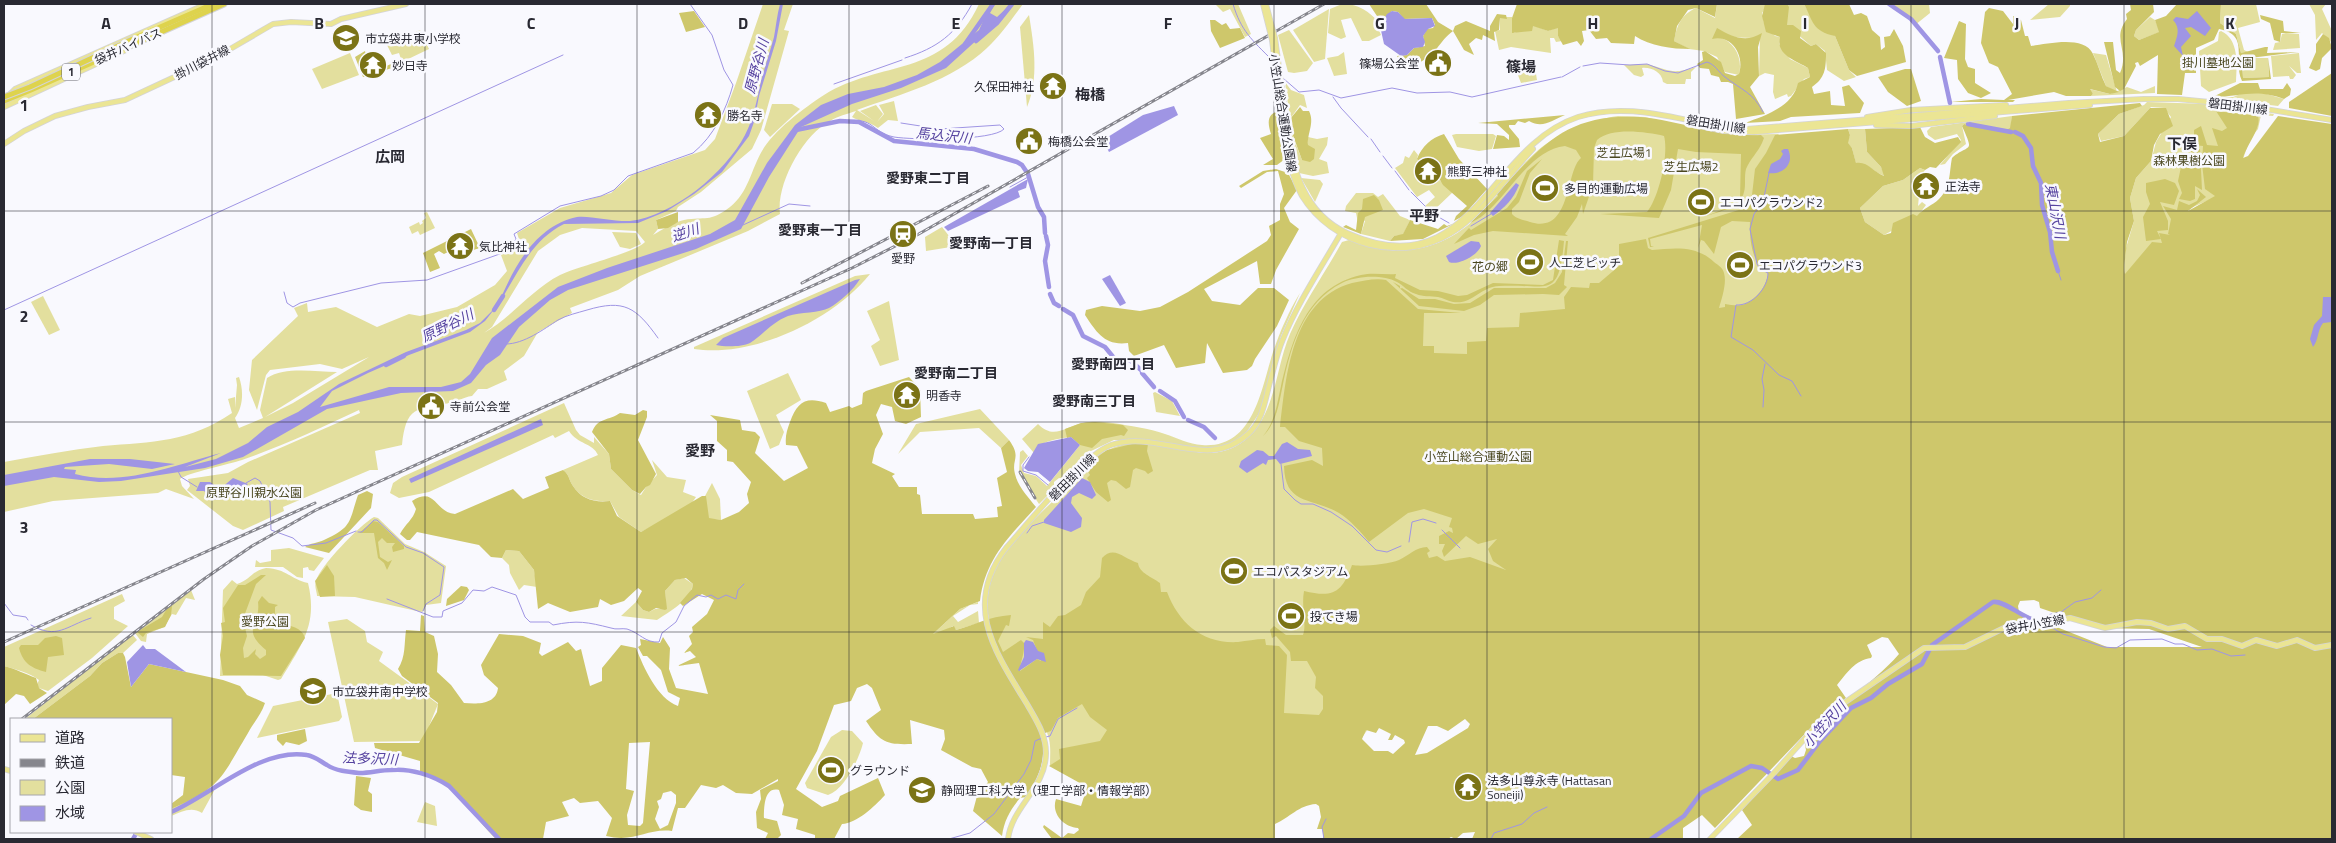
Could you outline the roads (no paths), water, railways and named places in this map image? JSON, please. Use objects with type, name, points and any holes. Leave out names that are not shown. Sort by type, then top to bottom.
[{"type":"highway","name":"袋井バイパス","points":[[4,99],[214,4]]},
{"type":"highway","name":"袋井バイパス","points":[[136,39],[224,4]]},
{"type":"main road","points":[[4,99],[15,89],[208,4]]},
{"type":"main road","points":[[4,107],[229,4]]},
{"type":"main road","name":"掛川袋井線","points":[[4,144],[24,130],[55,116],[88,106],[122,102],[212,59],[273,24],[291,22],[331,24],[341,19],[406,4]]},
{"type":"main road","name":"小笠山総合運動公園線","points":[[1264,4],[1275,38],[1292,169],[1308,199],[1332,226],[1342,232]]},
{"type":"main road","name":"磐田掛川線","points":[[1827,124],[1911,126],[2038,109],[2144,99]]},
{"type":"main road","name":"磐田掛川線","points":[[1008,839],[1014,818],[1042,774],[1046,753],[1042,730],[995,650],[987,629],[985,615],[986,594],[996,563],[1006,548],[1083,464],[1105,447],[1125,441],[1143,440],[1200,451],[1212,451],[1235,444],[1250,433],[1262,411],[1286,332],[1342,232],[1373,242],[1396,245],[1419,242],[1443,234],[1471,214],[1538,141],[1563,124],[1593,113],[1619,110],[1645,111],[1710,125],[1747,129],[2069,103],[2144,99],[2241,105],[2332,120]]},
{"type":"main road","name":"袋井小笠線","points":[[1710,839],[1773,774],[1825,716],[1913,656],[1929,648],[1965,647],[2004,628],[2032,626],[2070,618],[2106,628],[2145,622],[2168,629],[2186,626],[2207,639],[2222,639],[2242,646],[2256,640],[2277,646],[2297,640],[2315,648],[2332,645]]},
{"type":"main road","points":[[140,833],[151,839]]},
{"type":"water","points":[[780,4],[783,4],[776,41],[759,96],[754,122],[749,136],[722,172],[694,194],[667,211],[638,223],[564,224],[552,231],[533,249],[498,305],[511,277],[527,250],[549,229],[577,217],[630,221],[663,211],[680,202],[696,190],[725,164],[745,135],[751,122],[774,37]]},
{"type":"water","points":[[991,4],[995,4],[990,13],[997,17],[1011,4],[1001,18],[946,68],[901,88],[852,104],[801,127],[769,177],[741,229],[696,249],[568,290],[550,300],[519,327],[500,355],[486,365],[471,383],[453,391],[401,393],[327,409],[243,457],[205,468],[121,481],[99,482],[54,477],[4,486],[4,475],[90,459],[130,459],[175,464],[152,469],[109,464],[65,467],[64,469],[76,470],[75,474],[111,478],[148,473],[221,453],[185,467],[216,459],[248,443],[267,427],[298,412],[339,384],[406,352],[466,330],[480,323],[496,307],[485,321],[470,332],[409,355],[332,391],[320,407],[389,387],[441,387],[461,382],[470,374],[492,338],[558,287],[607,268],[710,234],[735,220],[767,163],[795,125],[821,105],[848,94],[884,87],[917,75],[940,62],[979,30]]},
{"type":"water","points":[[1392,11],[1398,12],[1405,19],[1432,18],[1435,26],[1428,29],[1423,36],[1425,42],[1423,47],[1414,48],[1407,55],[1401,56],[1384,44],[1380,26],[1387,14]]},
{"type":"water","points":[[2197,11],[2211,28],[2205,36],[2191,27],[2185,28],[2191,36],[2181,47],[2183,56],[2174,46],[2178,29],[2173,20],[2176,17],[2188,19]]},
{"type":"water","points":[[1174,106],[1178,115],[1109,152],[1103,140],[1143,115]]},
{"type":"water","points":[[1788,149],[1790,154],[1789,164],[1783,170],[1768,173],[1771,164],[1780,159],[1783,154],[1781,151]]},
{"type":"water","points":[[1028,179],[1026,188],[1018,191],[1020,197],[948,231],[944,227]]},
{"type":"water","points":[[1516,183],[1519,185],[1511,199],[1493,216],[1490,213]]},
{"type":"water","points":[[1471,241],[1479,242],[1481,246],[1476,253],[1462,261],[1449,262],[1446,256]]},
{"type":"water","points":[[1110,275],[1126,303],[1120,306],[1102,279]]},
{"type":"water","points":[[860,279],[846,295],[829,308],[788,316],[747,344],[733,346],[716,345],[723,338]]},
{"type":"water","points":[[2323,297],[2332,297],[2332,322],[2323,323],[2313,347],[2310,339],[2314,325],[2322,316]]},
{"type":"water","points":[[541,419],[543,425],[411,483],[409,479]]},
{"type":"water","points":[[1071,437],[1080,445],[1050,482],[1038,472],[1028,471],[1024,468],[1038,444]]},
{"type":"water","points":[[1287,442],[1298,449],[1310,450],[1312,456],[1280,464],[1276,459],[1268,460],[1266,465],[1263,463],[1247,473],[1239,467],[1241,461],[1257,450],[1263,451],[1269,456],[1274,456],[1282,444]]},
{"type":"water","points":[[233,478],[248,484],[245,487],[231,489],[216,500],[204,491],[196,491],[200,482],[210,482],[220,489]]},
{"type":"water","points":[[1082,478],[1090,482],[1096,495],[1092,499],[1079,493],[1072,497],[1071,503],[1082,518],[1081,527],[1071,532],[1044,523],[1044,520]]},
{"type":"water","points":[[1026,640],[1033,642],[1038,651],[1044,653],[1046,662],[1037,659],[1019,671],[1024,657],[1024,643]]},
{"type":"water","points":[[143,645],[146,649],[155,649],[186,672],[149,664],[131,687],[127,662]]},
{"type":"waterway","points":[[284,292],[287,303],[293,307],[300,303],[381,283],[427,280],[508,251],[516,239],[514,234],[560,206],[601,196],[614,190],[628,176],[693,153],[713,131],[727,104],[733,85],[724,70],[712,35],[690,4]]},
{"type":"waterway","points":[[905,58],[927,50],[952,32],[966,15],[972,4]]},
{"type":"waterway","points":[[965,44],[993,4]]},
{"type":"waterway","name":"逆川","points":[[976,41],[997,23],[1012,4]]},
{"type":"waterway","points":[[1233,4],[1240,21],[1253,41],[1272,60]]},
{"type":"waterway","name":"東山沢川","points":[[1889,4],[1911,19],[1938,51]]},
{"type":"waterway","points":[[4,310],[563,55]]},
{"type":"waterway","name":"東山沢川","points":[[1940,57],[1950,103]]},
{"type":"waterway","points":[[834,84],[902,60]]},
{"type":"waterway","points":[[1583,66],[1600,63],[1647,64],[1665,71],[1678,73],[1707,62],[1751,96],[1763,112]]},
{"type":"waterway","points":[[1562,77],[1580,67]]},
{"type":"waterway","points":[[1284,79],[1299,92],[1319,90],[1341,98],[1392,88],[1417,93],[1450,92],[1472,97],[1561,77]]},
{"type":"waterway","points":[[1333,97],[1368,137]]},
{"type":"waterway","name":"馬込沢川","points":[[796,130],[840,121],[859,122],[894,141],[974,149],[1017,162],[1022,165],[1028,174],[1038,207],[1044,217],[1045,233]]},
{"type":"waterway","points":[[845,121],[862,121],[886,135],[903,138],[969,138],[997,133],[1004,129],[1000,125],[940,129],[901,123]]},
{"type":"waterway","name":"東山沢川","points":[[1968,124],[2011,132]]},
{"type":"waterway","name":"東山沢川","points":[[2015,132],[2023,136],[2031,148],[2033,166],[2041,183],[2042,205],[2058,271]]},
{"type":"waterway","points":[[1371,139],[1380,152]]},
{"type":"waterway","points":[[1383,156],[1392,168]]},
{"type":"waterway","points":[[1395,171],[1409,190]]},
{"type":"waterway","points":[[1769,173],[1763,202],[1754,214],[1750,229],[1757,264],[1760,269],[1768,273],[1767,279],[1758,295],[1748,303],[1736,305],[1731,337],[1753,350],[1779,375],[1792,381],[1801,396]]},
{"type":"waterway","points":[[1010,187],[1028,177],[1028,174]]},
{"type":"waterway","points":[[1411,192],[1433,214]]},
{"type":"waterway","points":[[743,225],[789,204],[810,206]]},
{"type":"waterway","points":[[1471,226],[1491,214]]},
{"type":"waterway","points":[[1435,215],[1449,223]]},
{"type":"waterway","name":"馬込沢川","points":[[1046,236],[1048,245],[1045,261],[1049,287]]},
{"type":"waterway","points":[[2058,271],[2061,280]]},
{"type":"waterway","name":"馬込沢川","points":[[1050,294],[1054,303],[1059,306]]},
{"type":"waterway","name":"原野谷川","points":[[494,310],[503,296]]},
{"type":"waterway","points":[[506,344],[527,339],[568,315],[611,305],[628,308],[636,313],[658,338]]},
{"type":"waterway","name":"馬込沢川","points":[[1063,309],[1073,315],[1083,336],[1105,347],[1114,358],[1131,361],[1141,370]]},
{"type":"waterway","name":"原野谷川","points":[[386,365],[404,356]]},
{"type":"waterway","points":[[1763,407],[1764,390],[1762,379],[1765,364]]},
{"type":"waterway","name":"馬込沢川","points":[[1142,373],[1154,387]]},
{"type":"waterway","name":"馬込沢川","points":[[1160,391],[1175,401],[1184,417]]},
{"type":"waterway","name":"馬込沢川","points":[[1188,420],[1204,427],[1215,438]]},
{"type":"waterway","points":[[1029,457],[1023,465],[1023,471],[1036,475],[1048,485]]},
{"type":"waterway","points":[[1281,464],[1284,489],[1295,500],[1301,504],[1313,504],[1331,512],[1352,526],[1376,550],[1387,552],[1401,546]]},
{"type":"waterway","points":[[178,471],[181,477],[197,487]]},
{"type":"waterway","points":[[246,483],[255,478],[260,481],[270,502],[271,530],[293,538],[302,546],[326,543],[356,531]]},
{"type":"waterway","points":[[1409,542],[1412,522],[1423,519],[1436,523]]},
{"type":"waterway","points":[[358,532],[362,532],[374,520],[377,520],[406,547],[423,553],[444,567],[440,595],[426,604],[423,611]]},
{"type":"waterway","points":[[1027,533],[1032,526],[1044,522]]},
{"type":"waterway","points":[[1442,530],[1460,548]]},
{"type":"waterway","points":[[387,599],[433,617],[442,617],[443,611],[462,603],[473,590],[484,591],[492,587],[516,595],[525,617],[530,622],[549,622],[553,625],[582,622],[595,624],[613,629],[627,629],[650,641],[659,642],[662,633],[676,622],[684,606],[697,595],[706,597],[711,595],[718,599],[726,595],[736,599],[738,590],[744,584]]},
{"type":"waterway","points":[[2042,622],[2047,615],[2061,612],[2075,602],[2092,598],[2101,590]]},
{"type":"waterway","name":"小笠沢川","points":[[1651,839],[1684,816],[1701,793],[1751,766],[1762,768],[1778,779],[1798,770],[1820,741],[1851,708],[1871,698],[1888,684],[1922,664],[1932,645],[1993,602],[2003,604],[2028,618],[2041,622]]},
{"type":"waterway","points":[[4,603],[13,615],[26,617],[28,620]]},
{"type":"waterway","points":[[31,625],[40,629],[55,631],[91,618]]},
{"type":"waterway","points":[[2047,625],[2063,634],[2104,647],[2116,648],[2130,640],[2162,639],[2175,644],[2183,644],[2197,650],[2212,649],[2231,656],[2245,655]]},
{"type":"waterway","points":[[1046,737],[1050,736],[1058,719],[1077,708]]},
{"type":"waterway","points":[[949,839],[970,833],[994,814],[1024,774],[1031,760],[1035,741],[1042,738]]},
{"type":"waterway","name":"法多沢川","points":[[172,811],[254,765],[290,754],[307,755],[334,769],[343,771],[360,773],[406,770],[421,773],[435,779],[449,786],[499,839]]},
{"type":"waterway","points":[[1491,839],[1494,833],[1522,824],[1534,813],[1547,807]]},
{"type":"waterway","points":[[1324,839],[1322,827],[1326,819]]},
{"type":"waterway","name":"法多沢川","points":[[133,839],[136,833]]},
{"type":"railway","points":[[23,718],[204,579],[252,546],[316,510],[852,268],[917,235],[1324,4]]},
{"type":"railway","points":[[802,283],[988,186]]},
{"type":"railway","points":[[1020,472],[1035,498]]},
{"type":"railway","points":[[4,642],[315,503]]},
{"type":"place","name":"市立袋井東小学校","points":[[346,38]]},
{"type":"place","name":"篠場公会堂","points":[[1438,63]]},
{"type":"place","name":"妙日寺","points":[[373,65]]},
{"type":"place","name":"久保田神社","points":[[1053,86]]},
{"type":"place","name":"勝名寺","points":[[708,115]]},
{"type":"place","name":"梅橋公会堂","points":[[1029,141]]},
{"type":"place","name":"熊野三神社","points":[[1428,171]]},
{"type":"place","name":"正法寺","points":[[1926,186]]},
{"type":"place","name":"多目的運動広場","points":[[1545,188]]},
{"type":"place","name":"エコパグラウンド2","points":[[1701,202]]},
{"type":"place","name":"愛野","points":[[903,234]]},
{"type":"place","name":"気比神社","points":[[460,246]]},
{"type":"place","name":"人工芝ピッチ","points":[[1530,262]]},
{"type":"place","name":"エコパグラウンド3","points":[[1740,265]]},
{"type":"place","name":"明香寺","points":[[907,395]]},
{"type":"place","name":"寺前公会堂","points":[[431,406]]},
{"type":"place","name":"エコパスタジアム","points":[[1234,571]]},
{"type":"place","name":"投てき場","points":[[1291,616]]},
{"type":"place","name":"市立袋井南中学校","points":[[313,691]]},
{"type":"place","name":"グラウンド","points":[[831,770]]},
{"type":"place","name":"法多山尊永寺 (Hattasan Soneiji)","points":[[1468,787]]},
{"type":"place","name":"静岡理工科大学（理工学部・情報学部）","points":[[922,790]]},
{"type":"district","name":"篠場","points":[[1521,66]]},
{"type":"district","name":"梅橋","points":[[1090,94]]},
{"type":"district","name":"下俣","points":[[2182,143]]},
{"type":"district","name":"広岡","points":[[390,156]]},
{"type":"district","name":"愛野東二丁目","points":[[928,177]]},
{"type":"district","name":"平野","points":[[1424,215]]},
{"type":"district","name":"愛野東一丁目","points":[[820,229]]},
{"type":"district","name":"愛野南一丁目","points":[[991,242]]},
{"type":"district","name":"愛野南四丁目","points":[[1113,363]]},
{"type":"district","name":"愛野南二丁目","points":[[956,372]]},
{"type":"district","name":"愛野南三丁目","points":[[1094,400]]},
{"type":"district","name":"愛野","points":[[700,450]]},
{"type":"park label","name":"掛川墓地公園","points":[[2218,62]]},
{"type":"park label","name":"芝生広場1","points":[[1624,152]]},
{"type":"park label","name":"森林果樹公園","points":[[2189,160]]},
{"type":"park label","name":"芝生広場2","points":[[1691,166]]},
{"type":"park label","name":"花の郷","points":[[1490,266]]},
{"type":"park label","name":"小笠山総合運動公園","points":[[1478,456]]},
{"type":"park label","name":"原野谷川親水公園","points":[[254,492]]},
{"type":"park label","name":"愛野公園","points":[[265,621]]}]
